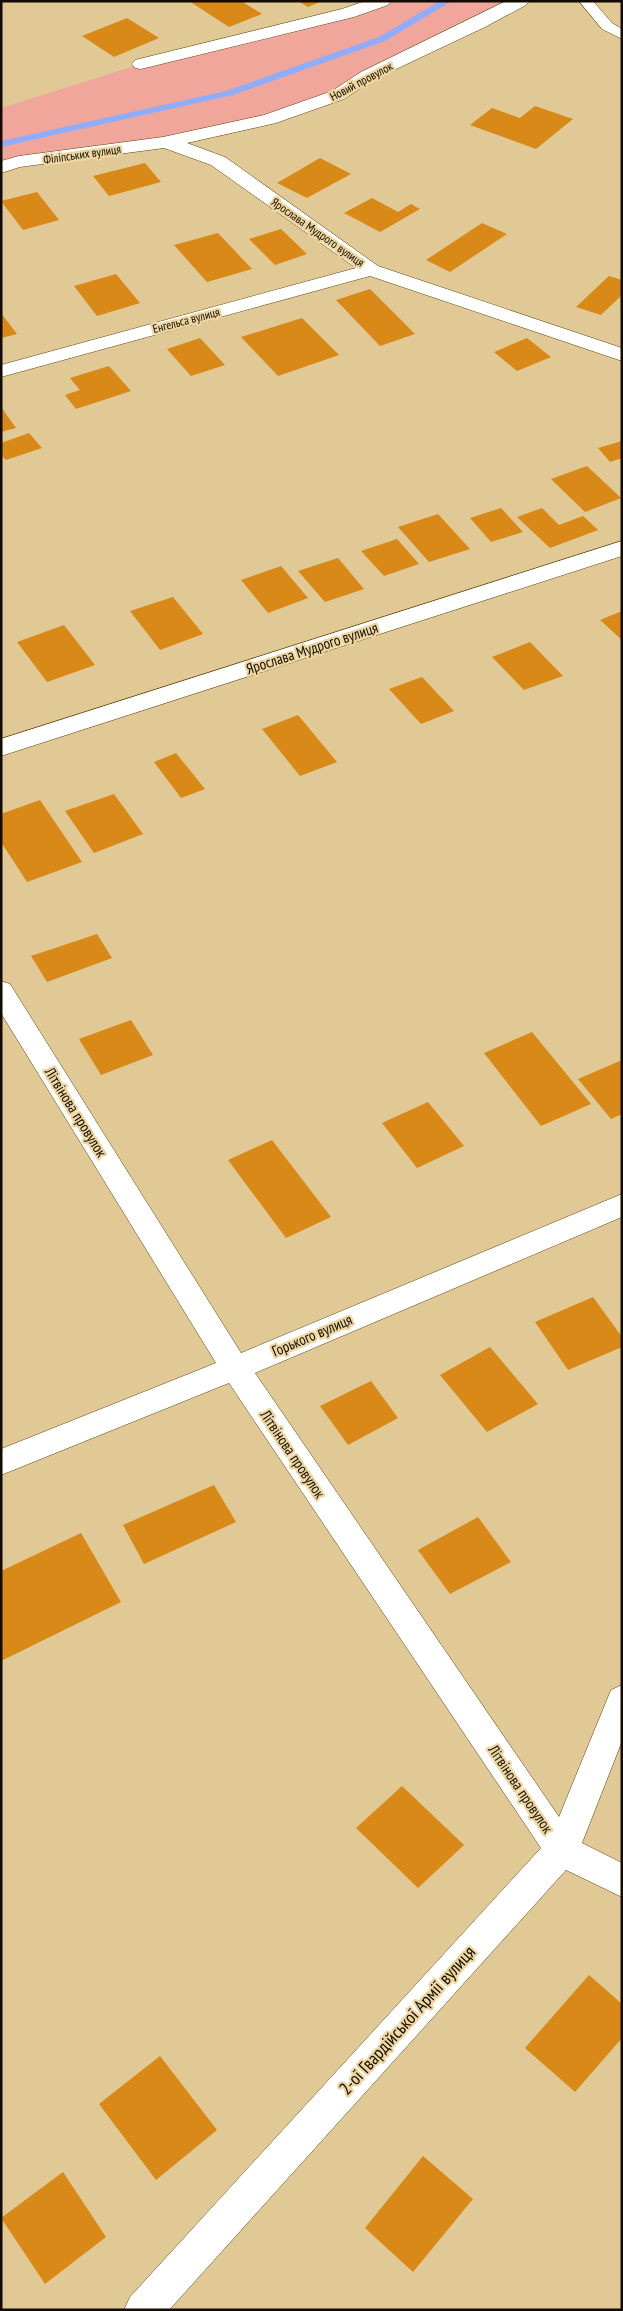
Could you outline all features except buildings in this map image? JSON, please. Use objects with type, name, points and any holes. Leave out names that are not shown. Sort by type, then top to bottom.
[{"type":"street","points":[[141,64],[348,13],[382,1]]},
{"type":"street","name":"Новий провулок","points":[[163,143],[269,119],[338,95],[367,76],[479,23],[520,1]]},
{"type":"street","name":"Філіпських вулиця","points":[[1,167],[19,162],[163,143]]},
{"type":"street","name":"Ярослава Мудрого вулиця","points":[[163,143],[188,149],[218,162],[371,270],[622,355]]},
{"type":"street","name":"Енгельса вулиця","points":[[1,371],[371,270]]},
{"type":"street","name":"Ярослава Мудрого вулиця","points":[[1,748],[622,548]]},
{"type":"street","name":"Літвінова провулок","points":[[1,991],[235,1368],[562,1850],[622,1882]]},
{"type":"street","name":"Горького вулиця","points":[[1,1462],[235,1368],[622,1205]]},
{"type":"street","name":"2-ої Гвардійської Армії вулиця","points":[[143,2310],[562,1850],[622,1700]]},
{"type":"lane","points":[[586,1],[607,26],[622,35]]},
{"type":"shaded area","points":[[382,1],[520,1],[367,76],[269,119],[1,167],[1,108],[141,64]]},
{"type":"waterway","points":[[1,144],[229,93],[382,39],[447,1]]}]
